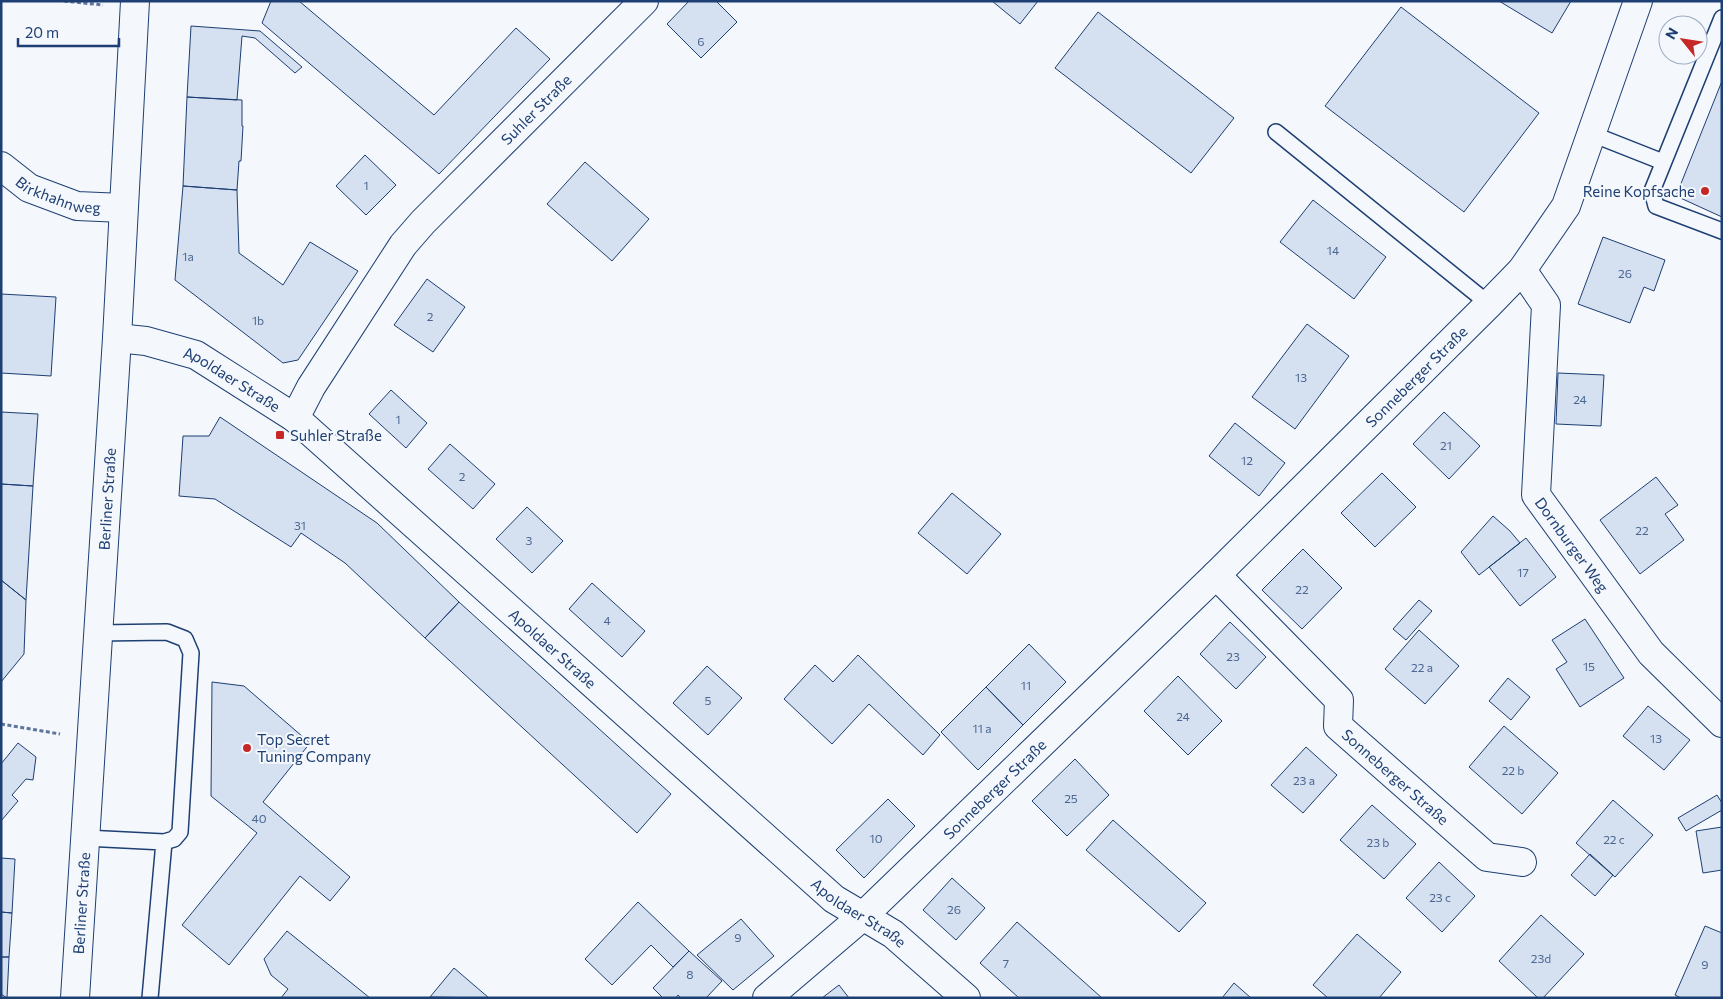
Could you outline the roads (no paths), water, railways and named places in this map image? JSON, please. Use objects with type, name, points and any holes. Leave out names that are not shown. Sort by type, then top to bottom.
[{"type":"street","name":"Berliner Straße","points":[[75,998],[117,338],[135,1]]},
{"type":"street","name":"Suhler Straße","points":[[295,418],[311,387],[402,246],[423,222],[644,1]]},
{"type":"street","name":"Sonneberger Straße","points":[[767,998],[862,916],[1216,575],[1522,270],[1566,206],[1638,1]]},
{"type":"street","name":"Birkhahnweg","points":[[1,166],[29,188],[77,206],[123,208]]},
{"type":"street","name":"Dornburger Weg","points":[[1522,270],[1546,305],[1536,495],[1651,653],[1722,723]]},
{"type":"street","name":"Apoldaer Straße","points":[[117,338],[146,341],[196,355],[295,418],[834,899],[893,934],[966,998]]},
{"type":"street","name":"Sonneberger Straße","points":[[1216,575],[1339,700],[1338,726],[1487,857],[1522,862]]},
{"type":"lane","points":[[1722,18],[1652,190],[1656,206],[1722,231]]},
{"type":"lane","points":[[1276,132],[1489,304]]},
{"type":"lane","points":[[1592,134],[1663,162]]},
{"type":"lane","points":[[85,838],[164,842],[174,839],[180,832],[191,653],[186,639],[167,632],[98,633]]},
{"type":"lane","points":[[150,998],[164,842]]},
{"type":"place","name":"Reine Kopfsache","points":[[1705,191]]},
{"type":"place","name":"Suhler Straße","points":[[280,435]]},
{"type":"place","name":"Top Secret Tuning Company","points":[[247,748]]}]
